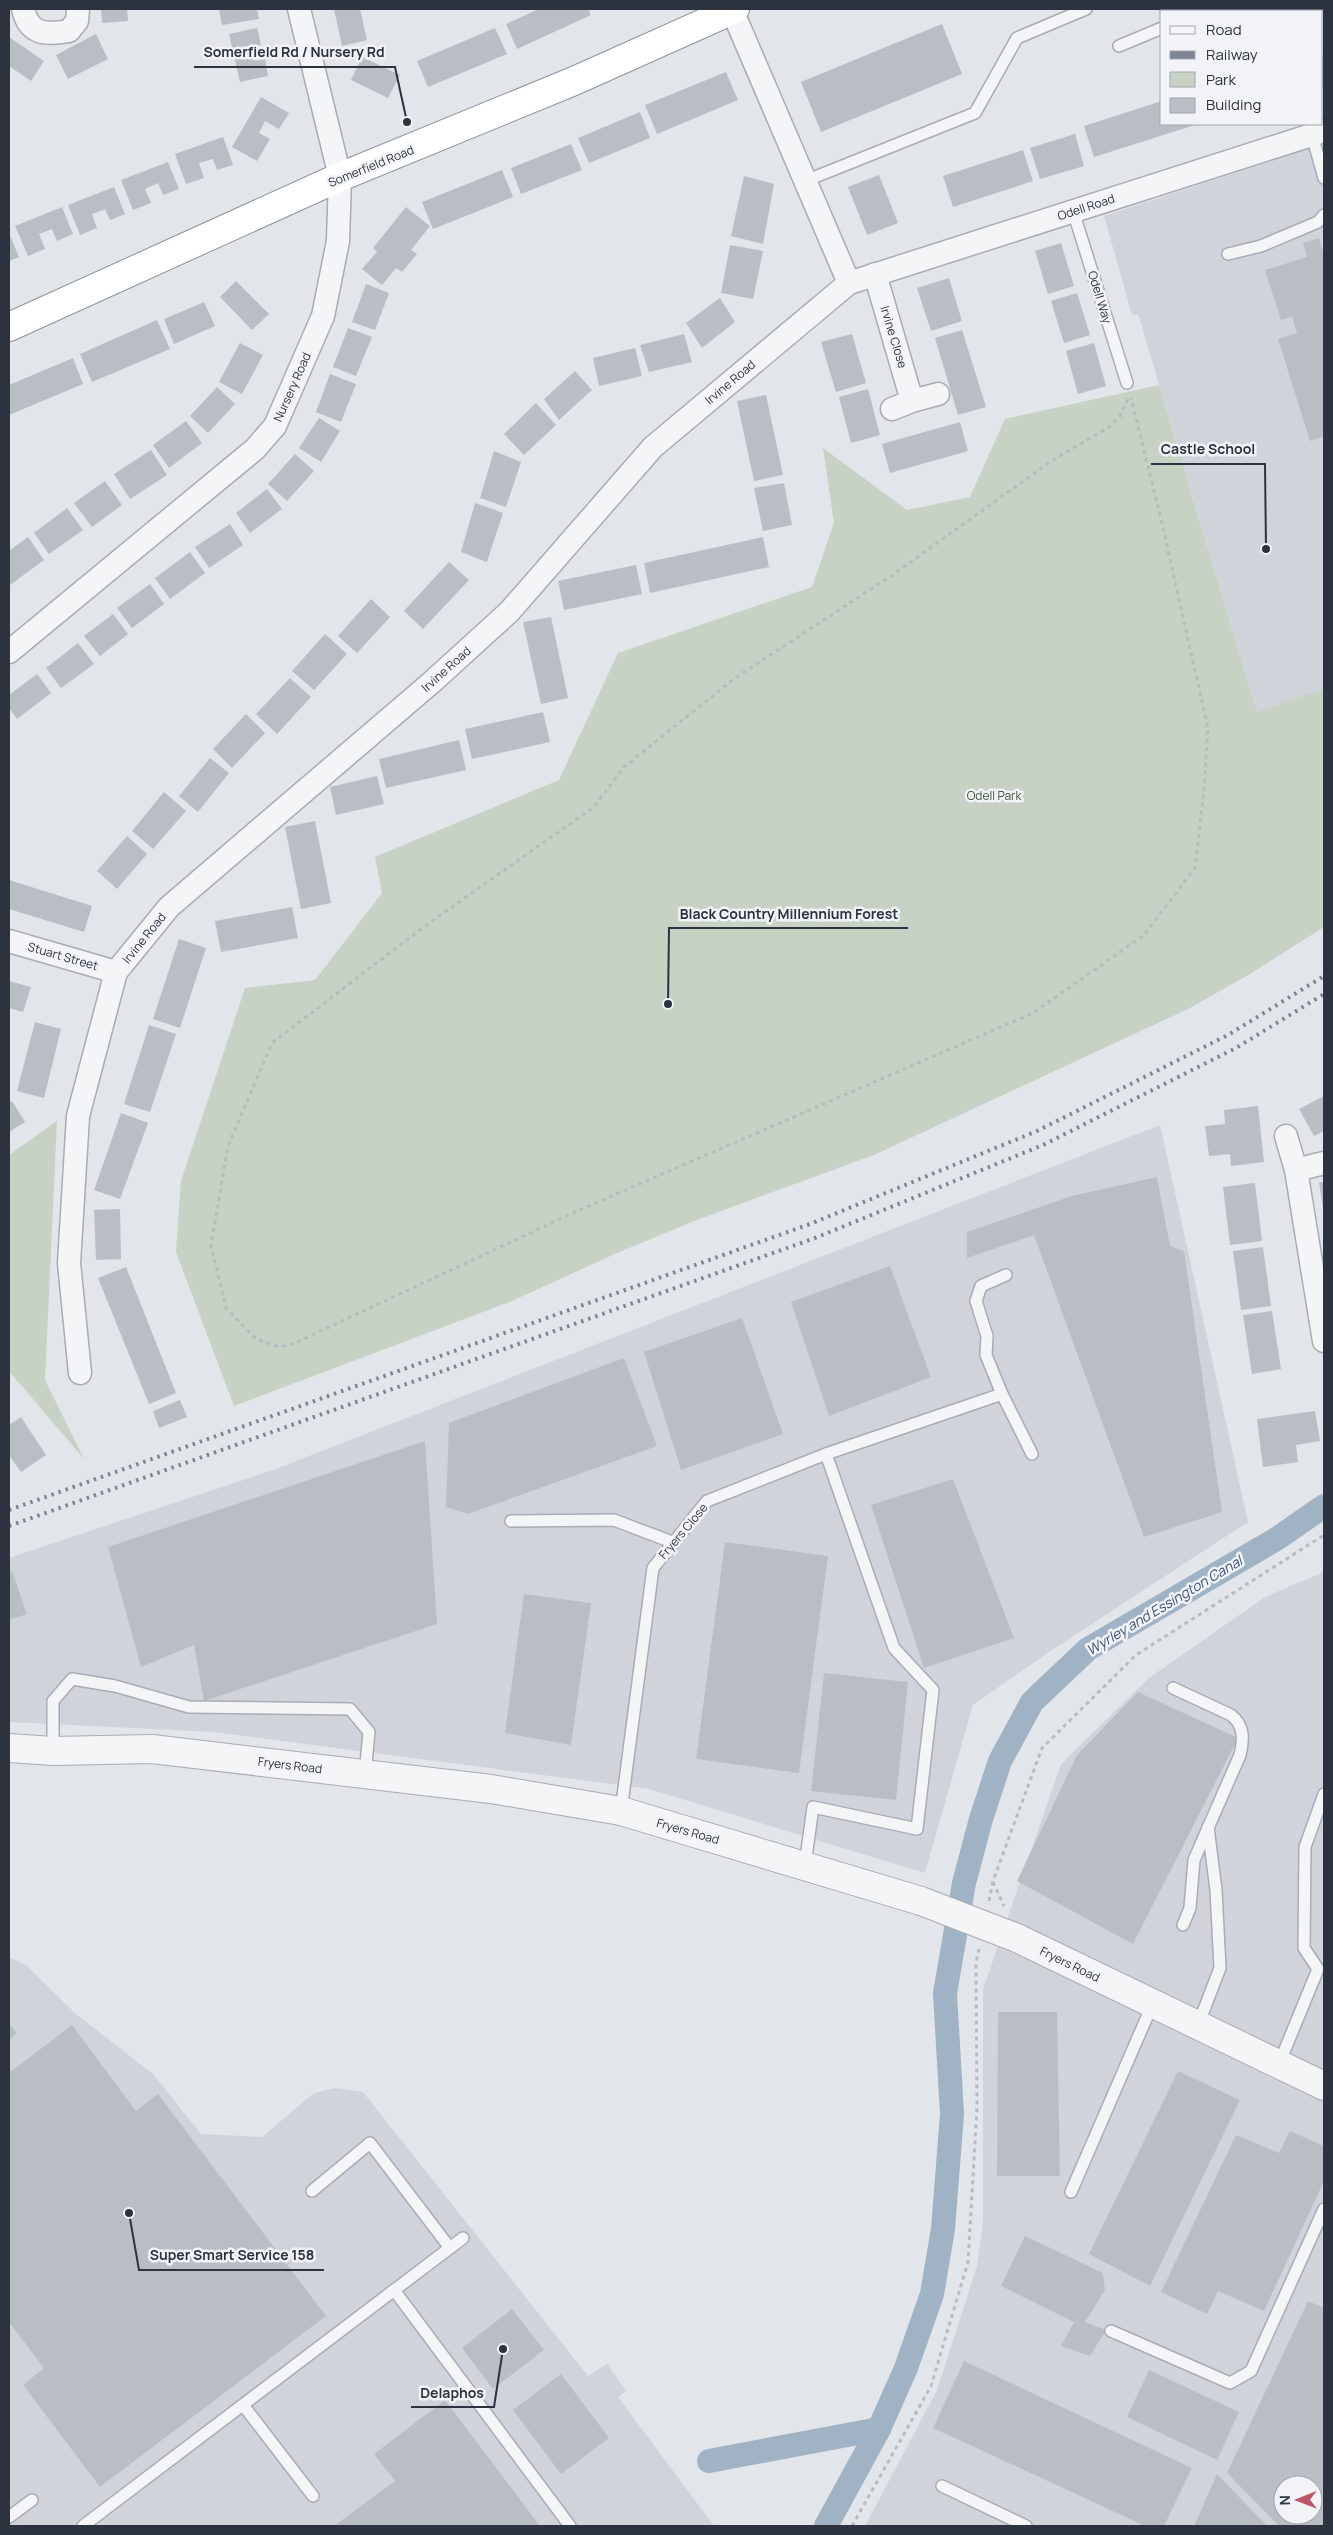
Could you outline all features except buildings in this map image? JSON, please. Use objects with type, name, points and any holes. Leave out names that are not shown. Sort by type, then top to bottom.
[{"type":"highway","name":"Somerfield Road","points":[[9,328],[340,178],[574,81],[734,9]]},
{"type":"street","points":[[23,9],[26,21],[32,27],[41,33],[53,34],[69,31],[77,21],[78,9]]},
{"type":"street","name":"Nursery Road","points":[[9,652],[255,449],[275,426],[323,316],[338,241],[340,178],[299,9]]},
{"type":"street","points":[[734,9],[848,283]]},
{"type":"street","name":"Odell Road","points":[[848,283],[1318,133]]},
{"type":"street","name":"Irvine Close","points":[[875,274],[902,405],[938,394]]},
{"type":"street","name":"Irvine Road","points":[[80,1373],[69,1263],[78,1116],[116,972],[169,907],[432,682],[509,612],[653,447],[848,283]]},
{"type":"street","name":"Stuart Street","points":[[9,941],[116,972]]},
{"type":"street","points":[[1286,1136],[1296,1170],[1324,1342]]},
{"type":"street","points":[[1296,1170],[1324,1163]]},
{"type":"street","name":"Fryers Road","points":[[9,1748],[53,1751],[152,1749],[491,1789],[621,1811],[921,1901],[1017,1938],[1324,2086]]},
{"type":"lane","points":[[806,182],[975,113],[1017,38],[1086,9]]},
{"type":"lane","points":[[1119,46],[1160,29]]},
{"type":"lane","points":[[1318,133],[1324,178]]},
{"type":"lane","name":"Odell Way","points":[[1073,211],[1128,388]]},
{"type":"lane","points":[[1228,254],[1262,246],[1318,222],[1324,215]]},
{"type":"lane","points":[[1006,1275],[982,1286],[976,1301],[987,1336],[986,1355],[1002,1394],[1032,1454]]},
{"type":"lane","name":"Fryers Close","points":[[621,1811],[653,1568],[672,1542],[707,1501],[826,1454],[1002,1394]]},
{"type":"lane","points":[[805,1865],[813,1807],[917,1829],[933,1690],[894,1648],[826,1454]]},
{"type":"lane","points":[[511,1521],[614,1520],[672,1542]]},
{"type":"lane","points":[[53,1751],[53,1701],[72,1679],[115,1686],[189,1707],[350,1709],[369,1732],[365,1774]]},
{"type":"lane","points":[[1174,1688],[1231,1715],[1238,1721],[1241,1728],[1242,1744],[1240,1755],[1194,1860],[1190,1908],[1183,1925]]},
{"type":"lane","points":[[1279,2064],[1321,1970],[1304,1948],[1305,1847],[1324,1794]]},
{"type":"lane","points":[[1198,2025],[1220,1968],[1216,1890],[1208,1827]]},
{"type":"lane","points":[[1071,2192],[1153,2003]]},
{"type":"lane","points":[[312,2191],[370,2142],[450,2248]]},
{"type":"lane","points":[[1110,2331],[1230,2383],[1251,2370],[1324,2209]]},
{"type":"lane","points":[[83,2526],[463,2238]]},
{"type":"lane","points":[[394,2290],[570,2526]]},
{"type":"lane","points":[[243,2405],[313,2496]]},
{"type":"lane","points":[[942,2486],[1026,2526]]},
{"type":"lane","points":[[9,2517],[32,2500]]},
{"type":"path","points":[[1128,388],[1162,523],[1208,729],[1196,868],[1144,935],[1033,1013],[575,1212],[295,1343],[279,1347],[256,1339],[226,1308],[211,1245],[228,1146],[272,1043],[425,926],[594,807],[624,767],[735,678],[891,576],[1050,462],[1109,427],[1127,406],[1128,388]]},
{"type":"path","points":[[988,1908],[993,1881],[1042,1748],[1136,1655],[1324,1535]]},
{"type":"path","points":[[852,2526],[931,2386],[968,2262],[978,2108],[976,1963],[980,1945]]},
{"type":"shaded area","points":[[1324,144],[1324,847],[1298,849],[1138,314],[1132,315],[1104,216]]},
{"type":"shaded area","points":[[1160,1125],[1248,1522],[1049,1652],[973,1705],[925,1873],[649,1789],[214,1732],[9,1722],[9,1558],[273,1470]]},
{"type":"shaded area","points":[[1324,1569],[1324,2526],[865,2526],[937,2390],[977,2266],[983,2221],[983,1989],[1061,1764],[1149,1678],[1265,1597],[1319,1574]]},
{"type":"shaded area","points":[[9,1957],[26,1965],[76,2014],[153,2074],[201,2134],[262,2137],[314,2093],[335,2088],[363,2092],[588,2376],[607,2364],[626,2391],[618,2397],[714,2526],[9,2526]]},
{"type":"green space","name":"Odell Park","points":[[1159,385],[1257,712],[1324,689],[1324,927],[1250,974],[1188,1009],[874,1155],[694,1221],[617,1253],[512,1301],[234,1406],[176,1252],[181,1181],[245,988],[315,980],[382,893],[375,857],[559,780],[618,653],[812,587],[834,523],[823,448],[907,510],[970,497],[1005,419]]},
{"type":"green space","points":[[57,1121],[45,1380],[84,1459],[9,1371],[9,1155]]},
{"type":"waterway","name":"Wyrley and Essington Canal","points":[[826,2526],[879,2429],[906,2368],[932,2294],[943,2229],[952,2114],[945,1993],[964,1883],[981,1819],[1000,1761],[1032,1702],[1088,1649],[1278,1538],[1324,1506]]},
{"type":"waterway","points":[[709,2461],[879,2429]]},
{"type":"railway","points":[[9,1510],[810,1224],[1037,1131],[1228,1035],[1324,976]]},
{"type":"railway","points":[[9,1526],[815,1238],[1043,1145],[1236,1048],[1324,994]]},
{"type":"place","name":"Somerfield Rd / Nursery Rd","points":[[407,122]]},
{"type":"place","name":"Castle School","points":[[1266,549]]},
{"type":"place","name":"Black Country Millennium Forest","points":[[668,1004]]},
{"type":"place","name":"Super Smart Service 158","points":[[129,2213]]},
{"type":"place","name":"Delaphos","points":[[503,2349]]}]
